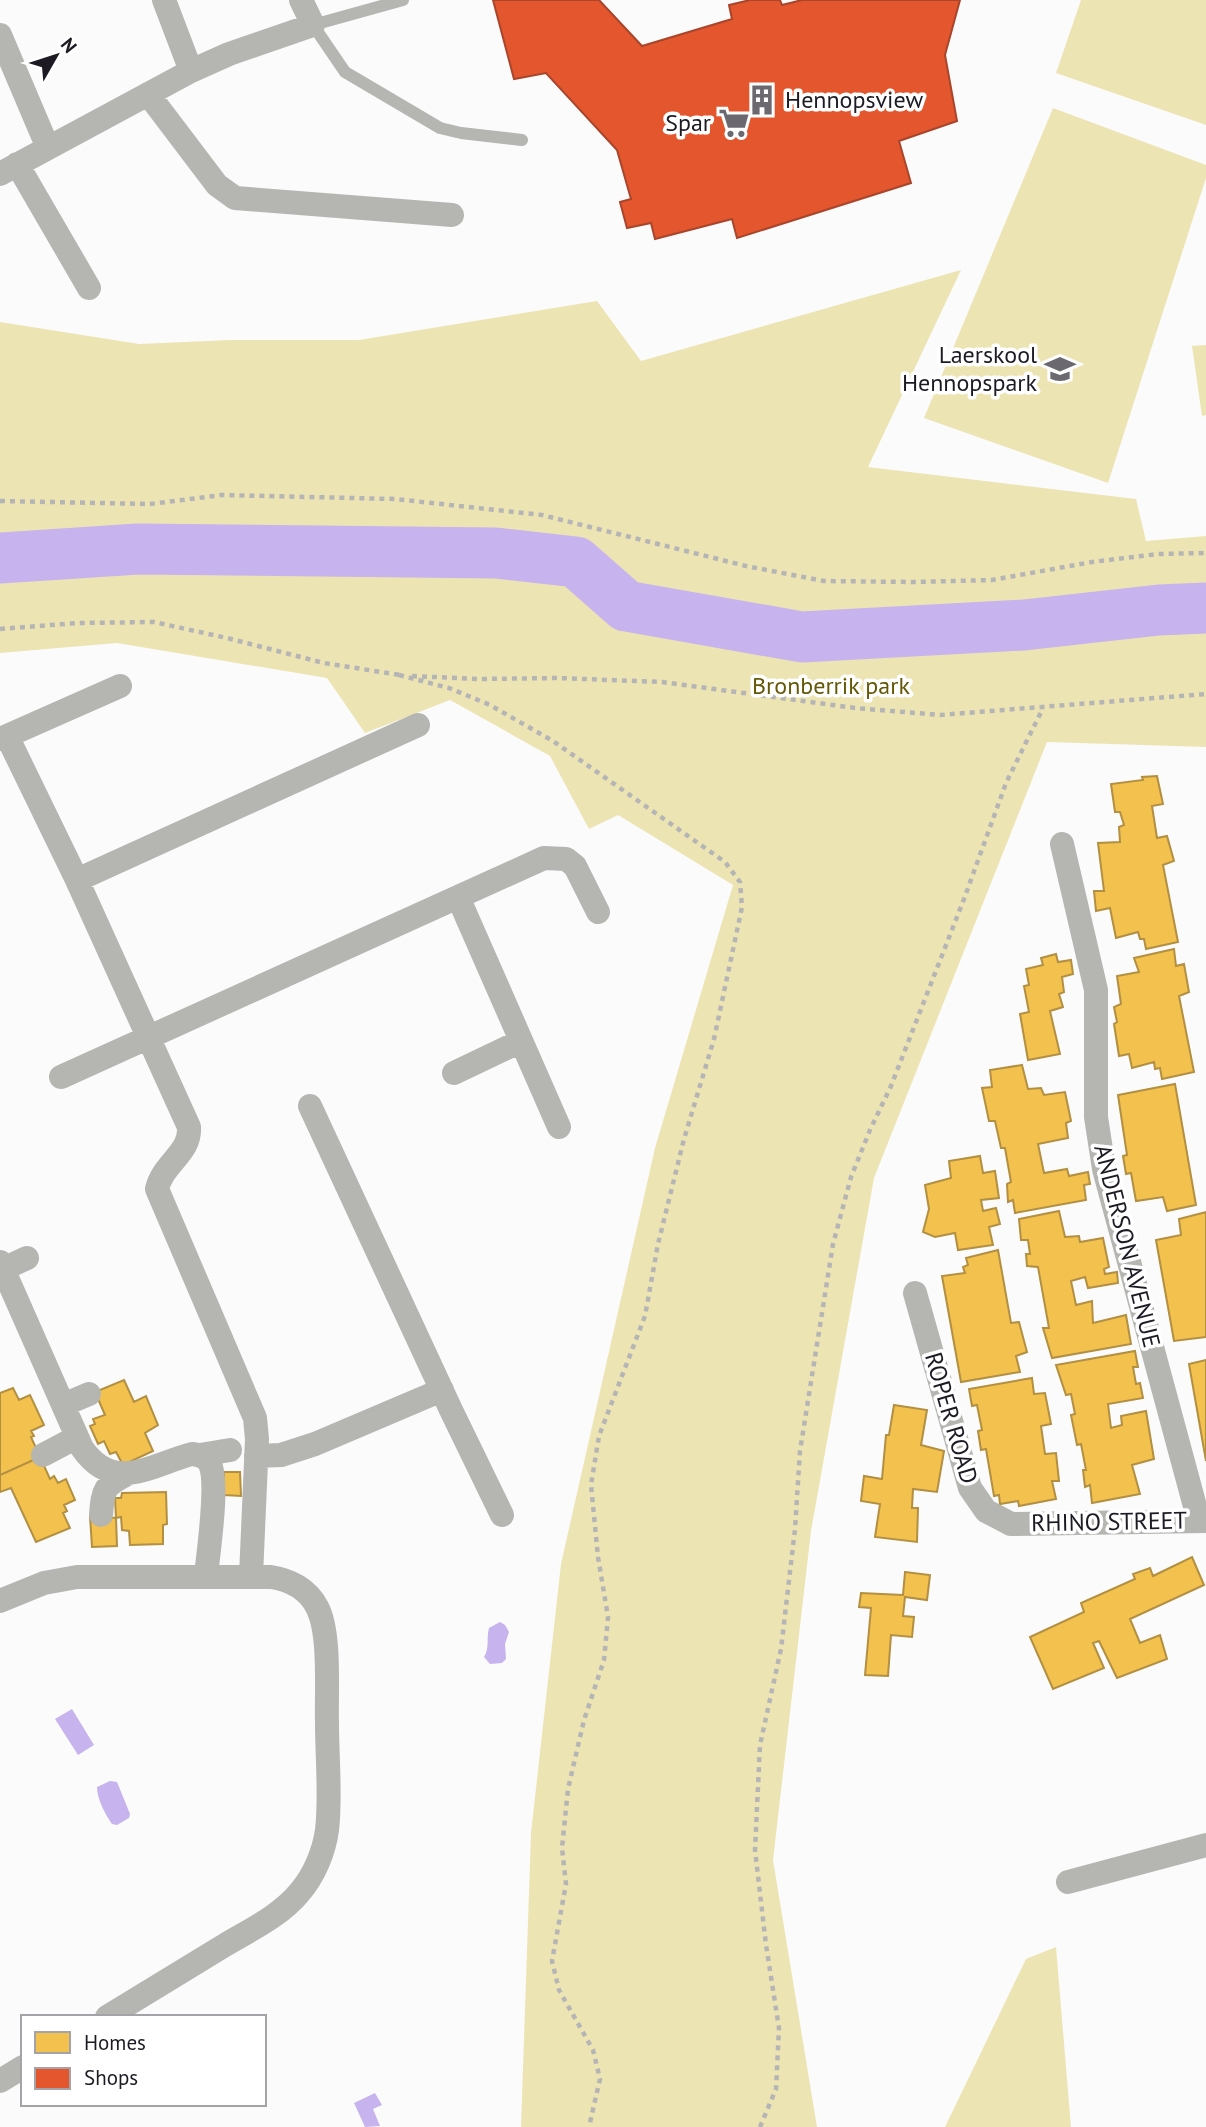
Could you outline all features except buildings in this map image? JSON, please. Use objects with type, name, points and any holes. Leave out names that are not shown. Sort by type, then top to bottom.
[{"type":"street","points":[[164,0],[191,71]]},
{"type":"street","points":[[89,288],[8,169],[191,71],[229,54],[313,25],[301,0]]},
{"type":"street","points":[[0,35],[48,148]]},
{"type":"street","points":[[148,94],[218,185],[235,198],[452,215]]},
{"type":"street","points":[[120,685],[3,738],[77,880],[189,1127],[190,1138],[164,1169],[157,1189],[255,1419],[251,1576]]},
{"type":"street","points":[[77,880],[418,725]]},
{"type":"street","name":"ANDERSON AVENUE","points":[[1062,844],[1096,990],[1096,1117],[1104,1169],[1202,1521]]},
{"type":"street","points":[[61,1077],[544,858],[566,859],[575,866],[598,912]]},
{"type":"street","points":[[458,897],[559,1127]]},
{"type":"street","points":[[454,1073],[521,1041]]},
{"type":"street","points":[[310,1106],[502,1515]]},
{"type":"street","points":[[27,1258],[2,1266],[9,1308],[89,1458],[100,1468],[115,1475],[127,1474]]},
{"type":"street","name":"ROPER ROAD","points":[[915,1293],[970,1488],[986,1511],[1011,1524]]},
{"type":"street","points":[[256,1447],[281,1455],[315,1444],[442,1390]]},
{"type":"street","points":[[63,1405],[89,1394]]},
{"type":"street","points":[[43,1455],[77,1437]]},
{"type":"street","points":[[101,1515],[103,1496],[108,1484],[127,1474],[192,1454],[230,1450]]},
{"type":"street","points":[[200,1455],[209,1461],[212,1472],[206,1577]]},
{"type":"street","name":"RHINO STREET","points":[[1011,1524],[1202,1521]]},
{"type":"street","points":[[0,1601],[44,1583],[76,1577],[251,1576],[293,1582],[311,1597],[321,1617],[325,1664],[327,1830],[317,1865],[298,1895],[267,1920],[110,2015]]},
{"type":"street","points":[[1068,1882],[1206,1845]]},
{"type":"street","points":[[0,2081],[21,2068]]},
{"type":"lane","points":[[403,0],[313,25],[345,72],[440,128],[522,140]]},
{"type":"path","points":[[0,501],[150,504],[222,495],[395,499],[542,514],[746,566],[824,581],[992,580],[1092,562],[1158,554],[1206,553]]},
{"type":"path","points":[[0,629],[77,623],[154,622],[324,663],[400,675],[479,680],[558,678],[662,682],[855,708],[940,715],[1206,694]]},
{"type":"path","points":[[400,675],[449,688],[490,705],[553,741],[725,862],[740,882],[742,907],[714,1039],[684,1139],[658,1244],[645,1316],[599,1436],[591,1485],[598,1557],[608,1617],[604,1660],[584,1720],[568,1788],[562,1848],[566,1884],[552,1961],[559,1990],[593,2050],[600,2079],[589,2127]]},
{"type":"path","points":[[760,2127],[776,2089],[779,2028],[755,1850],[760,1745],[781,1649],[795,1529],[800,1451],[833,1244],[851,1177],[891,1086],[1006,783],[1042,708]]},
{"type":"green space","points":[[1081,0],[1206,0],[1206,125],[1056,73]]},
{"type":"green space","points":[[1053,108],[1206,165],[1206,178],[1108,483],[924,418]]},
{"type":"green space","name":"Bronberrik park","points":[[961,270],[868,467],[1136,499],[1146,541],[1206,536],[1206,747],[1047,742],[874,1178],[811,1531],[773,1860],[817,2127],[521,2127],[531,1833],[561,1564],[655,1148],[733,885],[618,815],[589,829],[550,756],[450,700],[365,733],[327,678],[117,643],[0,653],[0,322],[139,344],[230,340],[359,340],[597,301],[641,361]]},
{"type":"green space","points":[[1206,345],[1206,415],[1202,416],[1192,346]]},
{"type":"green space","points":[[1056,1947],[1071,2127],[945,2127],[1026,1959]]},
{"type":"shaded area","points":[[500,1622],[509,1632],[505,1644],[506,1659],[502,1663],[490,1664],[484,1657],[489,1628]]},
{"type":"shaded area","points":[[72,1709],[94,1745],[78,1755],[55,1719]]},
{"type":"shaded area","points":[[110,1781],[117,1782],[130,1814],[129,1818],[117,1825],[112,1824],[107,1816],[97,1792],[97,1787]]},
{"type":"shaded area","points":[[375,2093],[382,2105],[373,2109],[380,2126],[365,2127],[354,2103]]},
{"type":"waterway","points":[[0,558],[138,549],[496,553],[576,562],[626,606],[802,637],[1024,625],[1159,610],[1206,608]]},
{"type":"place","name":"Hennopsview","points":[[762,100]]},
{"type":"place","name":"Spar","points":[[734,123]]},
{"type":"place","name":"Laerskool Hennopspark","points":[[1060,369]]}]
